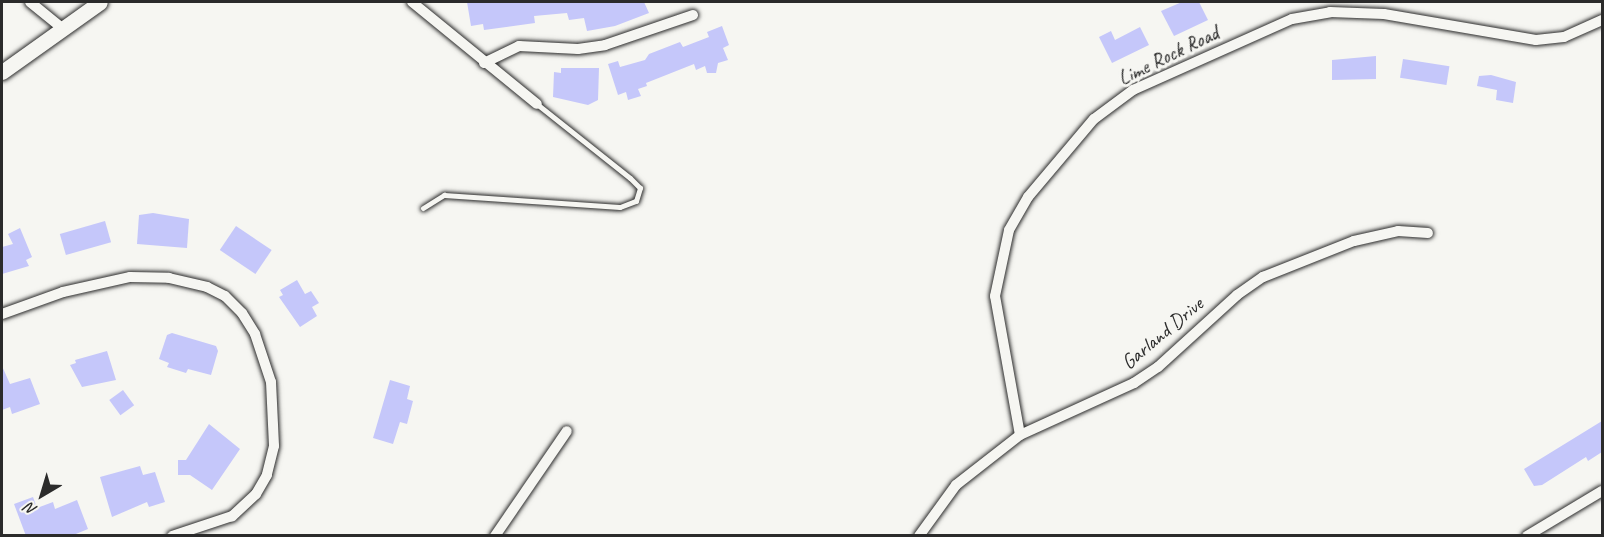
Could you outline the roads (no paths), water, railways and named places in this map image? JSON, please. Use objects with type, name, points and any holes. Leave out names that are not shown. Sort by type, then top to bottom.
[{"type":"main road","points":[[2,72],[100,2]]},
{"type":"street","points":[[30,2],[62,28]]},
{"type":"street","points":[[412,2],[537,104]]},
{"type":"street","name":"Lime Rock Road","points":[[1020,435],[995,296],[1009,230],[1028,197],[1094,119],[1133,90],[1292,19],[1330,12],[1384,14],[1536,40],[1564,37],[1602,20]]},
{"type":"street","points":[[484,63],[519,46],[578,49],[604,45],[693,15]]},
{"type":"street","name":"Garland Drive","points":[[919,536],[956,485],[1020,435],[1134,383],[1158,368],[1237,295],[1263,277],[1354,241],[1398,231],[1428,233]]},
{"type":"street","points":[[2,314],[63,292],[130,277],[169,278],[207,287],[225,296],[242,313],[255,334],[271,382],[274,446],[267,475],[256,494],[231,516],[172,536]]},
{"type":"street","points":[[495,536],[567,431]]},
{"type":"street","points":[[1527,536],[1602,491]]},
{"type":"lane","points":[[423,208],[444,195],[620,207],[636,201],[640,188],[630,177],[537,104]]}]
